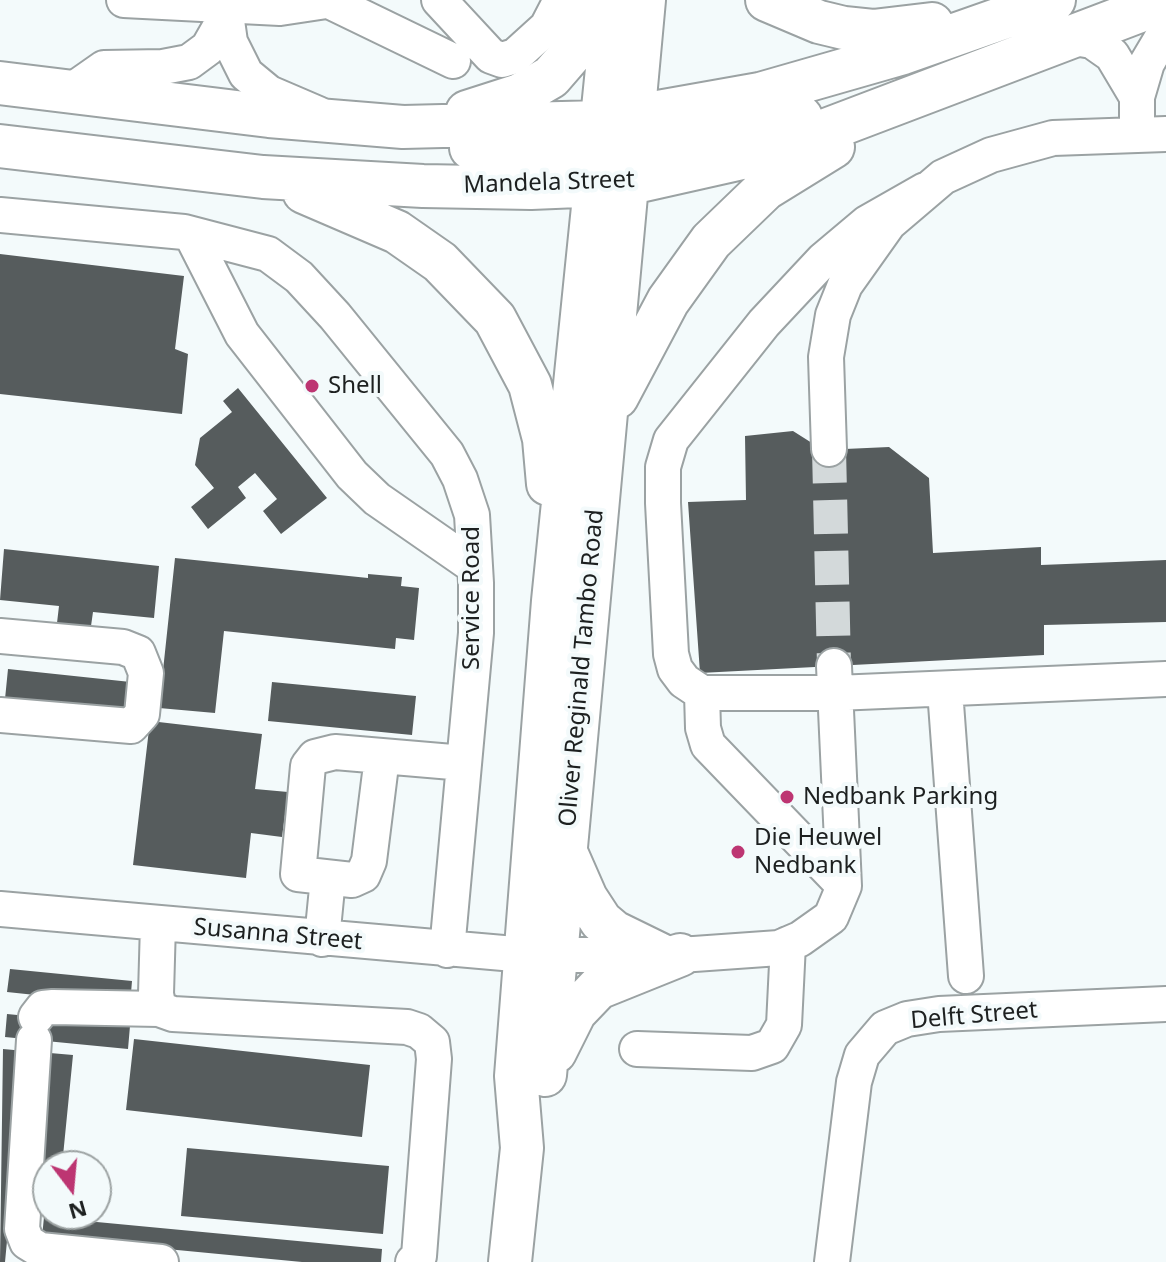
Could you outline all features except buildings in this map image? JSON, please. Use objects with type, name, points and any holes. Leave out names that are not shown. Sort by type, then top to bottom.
[{"type":"main road","points":[[403,127],[497,105],[536,88],[577,47],[598,0]]},
{"type":"main road","points":[[614,0],[623,126]]},
{"type":"main road","points":[[403,127],[436,144],[562,155],[606,178],[623,126],[644,0]]},
{"type":"main road","points":[[767,0],[819,22],[873,31],[1056,13]]},
{"type":"main road","name":"Mandela Street","points":[[0,83],[403,127],[623,126],[774,90],[1056,13],[1166,1]]},
{"type":"main road","name":"Mandela Street","points":[[0,146],[263,177],[423,186],[606,178],[755,155],[920,95],[1056,13]]},
{"type":"main road","points":[[623,126],[653,143],[920,95]]},
{"type":"main road","points":[[605,419],[640,350],[686,273],[736,214],[776,182],[920,95]]},
{"type":"main road","points":[[263,177],[397,232],[440,262],[495,319],[530,385],[544,439],[553,601]]},
{"type":"main road","name":"Oliver Reginald Tambo Road","points":[[522,1148],[544,1077],[542,955],[559,726],[605,419],[606,178]]},
{"type":"main road","name":"Oliver Reginald Tambo Road","points":[[510,1262],[522,1148],[516,1076],[565,852],[553,601],[606,178]]},
{"type":"main road","points":[[565,852],[586,898],[601,921],[614,932],[671,955]]},
{"type":"main road","points":[[544,1077],[566,1027],[585,999],[616,978],[671,955]]},
{"type":"street","points":[[124,0],[225,14],[331,1],[453,61]]},
{"type":"street","points":[[439,0],[491,56],[502,60],[515,56],[547,27],[561,0]]},
{"type":"street","points":[[1056,13],[1112,55],[1137,97],[1151,134],[1053,138],[1016,147],[965,166],[867,223],[823,260],[756,333],[671,440],[663,467],[671,654],[684,681],[702,693],[835,680],[945,690],[1166,679]]},
{"type":"street","points":[[74,89],[95,72],[114,66],[163,67],[189,62],[208,48],[225,14]]},
{"type":"street","points":[[225,14],[239,62],[256,84],[333,121]]},
{"type":"street","points":[[1137,97],[1150,56],[1166,31]]},
{"type":"street","points":[[829,449],[826,357],[838,301],[868,248],[925,190]]},
{"type":"street","name":"Service Road","points":[[0,215],[191,234],[250,248],[282,264],[299,277],[367,355],[447,454],[460,479],[472,515],[476,633],[447,950]]},
{"type":"street","points":[[191,234],[242,334],[352,475],[377,499],[475,567]]},
{"type":"street","points":[[0,636],[123,647],[138,653],[146,673],[142,714],[131,726],[0,715]]},
{"type":"street","points":[[637,1049],[752,1053],[772,1046],[784,1025],[788,944],[831,917],[844,886],[835,680]]},
{"type":"street","points":[[945,690],[966,976]]},
{"type":"street","points":[[702,693],[703,728],[708,745],[844,886]]},
{"type":"street","points":[[382,757],[367,868],[357,879],[328,878],[297,871],[308,766],[315,757],[328,752],[464,763]]},
{"type":"street","points":[[322,939],[328,878]]},
{"type":"street","name":"Susanna Street","points":[[0,909],[447,950],[542,955],[671,955],[760,950],[788,944]]},
{"type":"street","points":[[158,924],[156,994],[159,1009]]},
{"type":"street","name":"Delft Street","points":[[832,1262],[854,1082],[862,1055],[885,1028],[907,1019],[939,1014],[1166,1004]]},
{"type":"street","points":[[161,1262],[40,1250],[27,1242],[22,1229],[35,1028],[43,1008],[159,1009],[173,1014],[407,1027],[427,1036],[434,1059],[419,1256],[413,1262]]},
{"type":"tunnel","points":[[829,449],[834,666]]},
{"type":"place","name":"Shell","points":[[312,386]]},
{"type":"place","name":"Nedbank Parking","points":[[787,797]]},
{"type":"place","name":"Die Heuwel Nedbank","points":[[738,852]]}]
